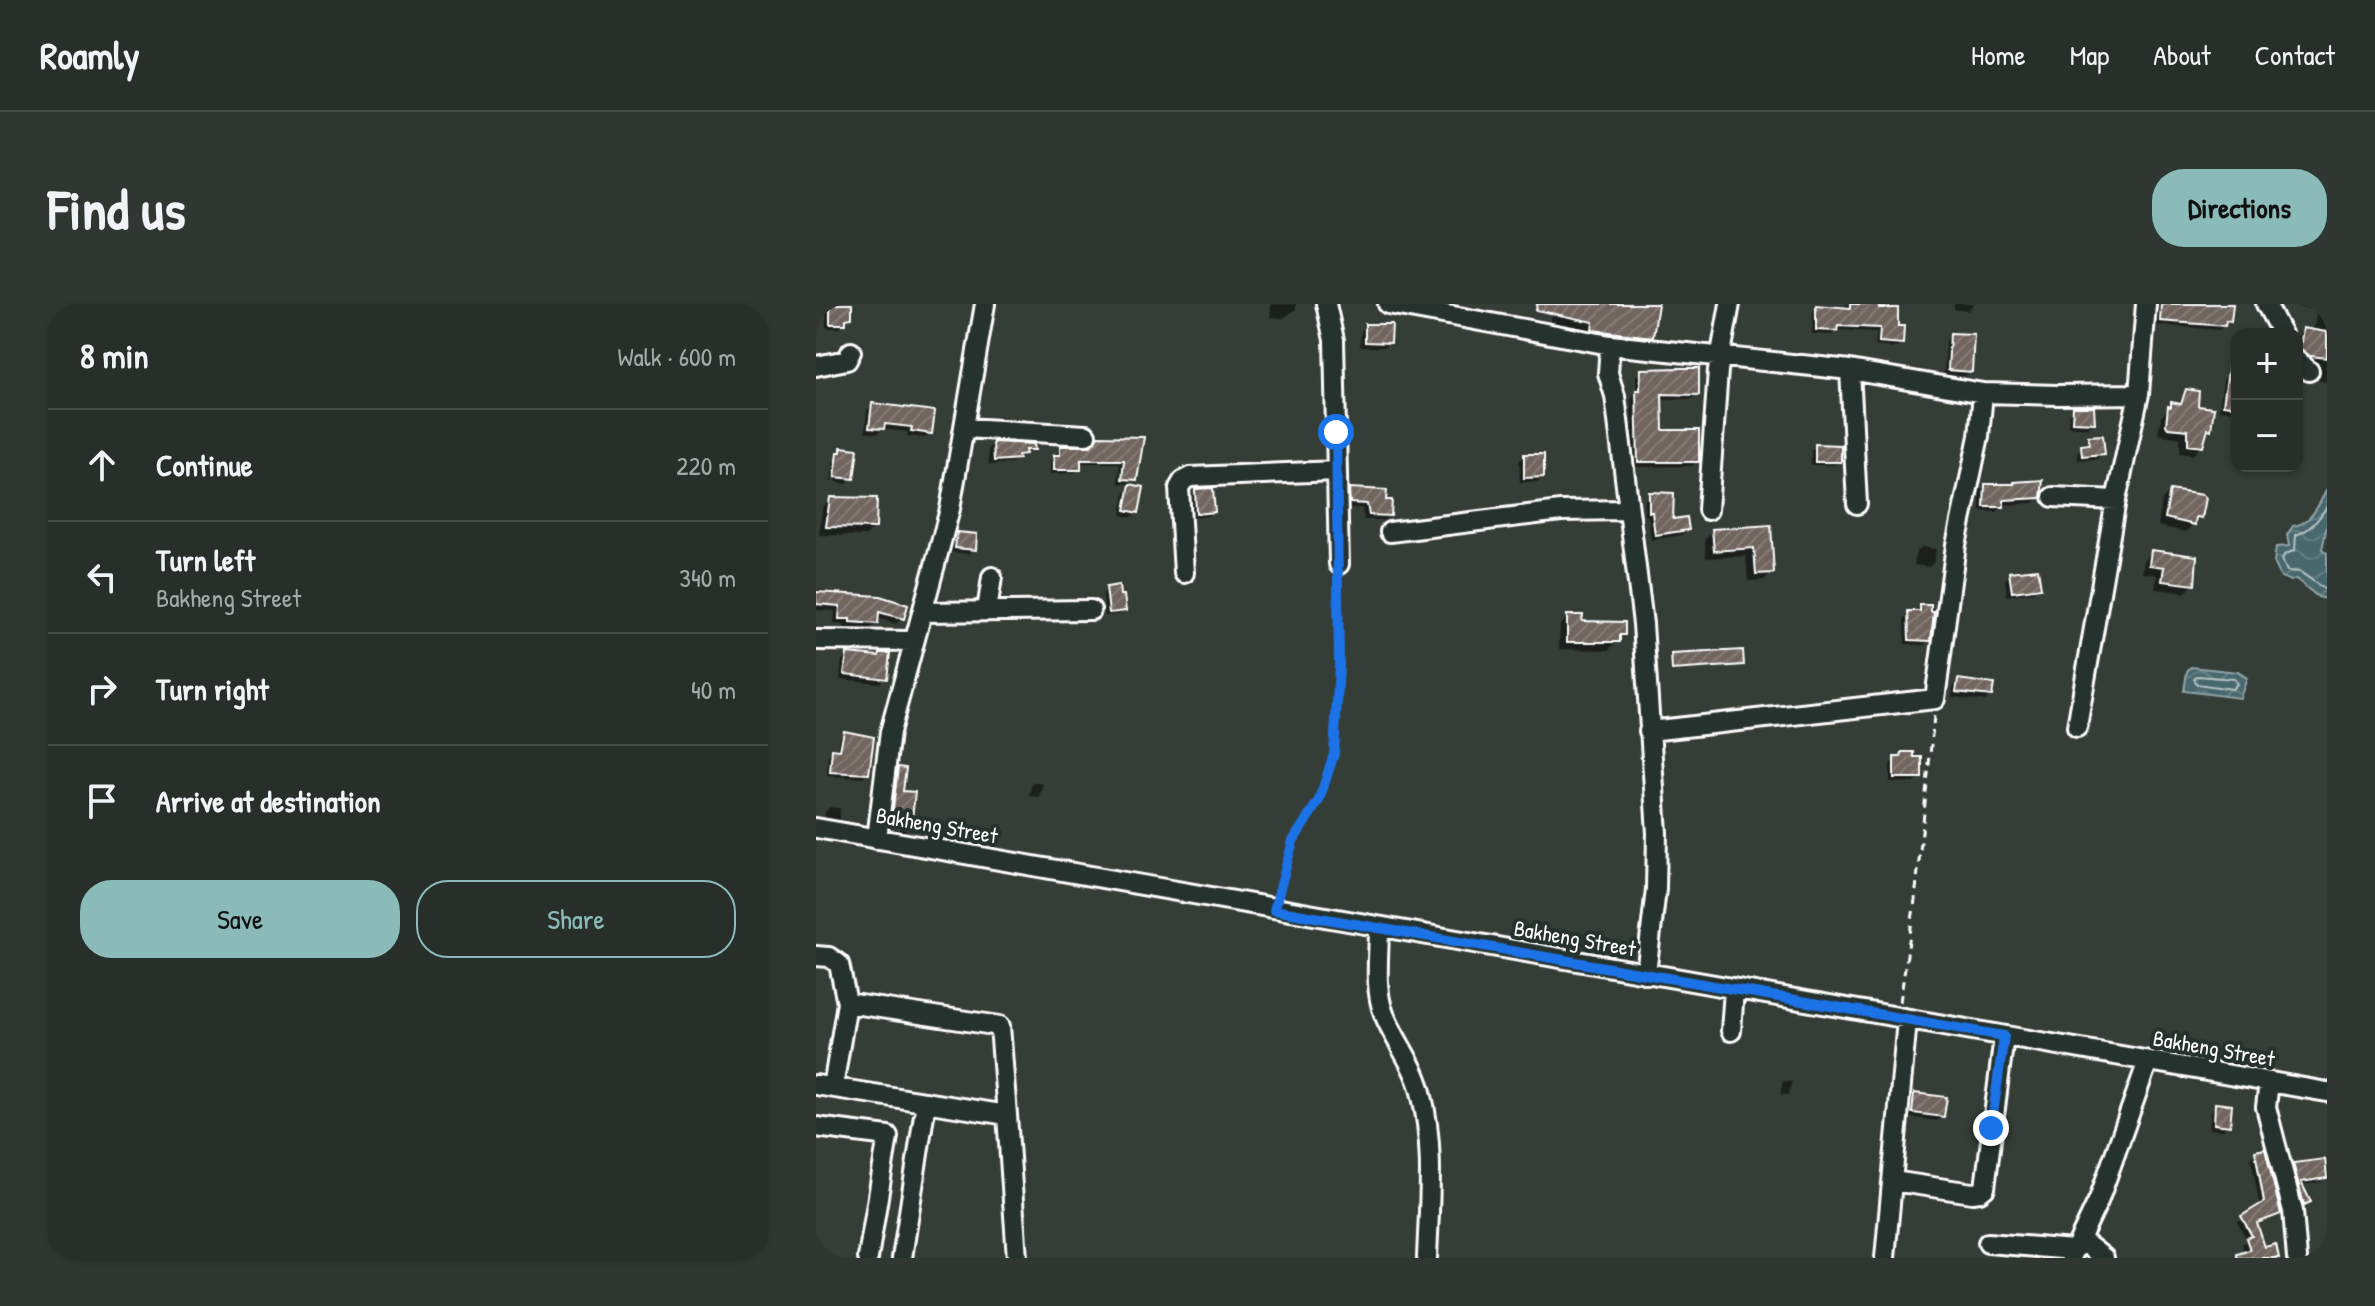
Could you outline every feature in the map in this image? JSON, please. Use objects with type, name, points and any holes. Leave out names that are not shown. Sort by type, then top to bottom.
[{"type":"street","points":[[877,839],[890,732],[950,509],[985,304]]},
{"type":"street","points":[[1326,304],[1333,329],[1339,564]]},
{"type":"street","points":[[1388,304],[1610,345],[1850,370],[1983,393],[2139,394]]},
{"type":"street","points":[[1708,510],[1718,370],[1730,304]]},
{"type":"street","points":[[2077,727],[2116,500],[2139,394],[2146,304]]},
{"type":"street","points":[[2266,304],[2279,328]]},
{"type":"street","points":[[1610,345],[1608,373],[1615,396],[1643,624],[1658,862],[1646,974]]},
{"type":"street","points":[[816,366],[847,360],[851,352]]},
{"type":"street","points":[[1850,370],[1857,504]]},
{"type":"street","points":[[1649,731],[1935,699],[1956,545],[1979,436],[1983,393]]},
{"type":"street","points":[[965,428],[1086,435]]},
{"type":"street","points":[[1184,573],[1179,488],[1183,481],[1190,477],[1337,471]]},
{"type":"street","points":[[2053,497],[2116,500]]},
{"type":"street","points":[[1390,532],[1561,511],[1627,510]]},
{"type":"street","points":[[987,611],[992,577]]},
{"type":"street","points":[[924,612],[1091,610]]},
{"type":"street","points":[[816,640],[914,641]]},
{"type":"street","name":"Bakheng Street","points":[[816,828],[2327,1092]]},
{"type":"street","points":[[1379,928],[1380,999],[1384,1014],[1408,1058],[1421,1091],[1431,1152],[1427,1258]]},
{"type":"street","points":[[816,956],[829,957],[839,964],[847,1003],[825,1086],[1007,1115]]},
{"type":"street","points":[[1731,1031],[1734,990]]},
{"type":"street","points":[[847,1003],[1000,1026],[1017,1258]]},
{"type":"street","points":[[1885,1258],[1893,1181],[1902,1019]]},
{"type":"street","points":[[1893,1181],[1972,1193],[1985,1188],[2004,1036]]},
{"type":"street","points":[[2075,1249],[2099,1199],[2148,1061]]},
{"type":"street","points":[[2269,1082],[2266,1107],[2290,1197],[2297,1258]]},
{"type":"street","points":[[902,1258],[926,1102]]},
{"type":"street","points":[[816,1127],[888,1136],[868,1258]]},
{"type":"street","points":[[1988,1243],[2075,1249],[2104,1258]]},
{"type":"path","points":[[1274,910],[1293,841],[1319,800],[1334,754],[1339,665],[1339,564]]},
{"type":"path","points":[[1902,1019],[1935,699]]},
{"type":"water","points":[[2327,489],[2327,526],[2322,549],[2327,553],[2327,599],[2318,597],[2296,579],[2291,581],[2281,577],[2274,562],[2276,547],[2289,546],[2287,535],[2293,526],[2310,517]]},
{"type":"water","points":[[2191,667],[2238,672],[2247,678],[2240,698],[2184,691],[2187,671]]},
{"type":"building","points":[[830,304],[852,304],[852,318],[846,319],[846,324],[830,324]]},
{"type":"building","points":[[1537,304],[1658,304],[1653,337],[1592,330],[1593,322],[1536,310]]},
{"type":"building","points":[[1850,304],[1879,304],[1879,308],[1898,308],[1898,326],[1904,326],[1903,344],[1879,342],[1880,328],[1838,326],[1837,331],[1816,330],[1816,305],[1850,308]]},
{"type":"building","points":[[2233,304],[2231,322],[2226,321],[2225,326],[2160,321],[2161,305]]},
{"type":"building","points":[[1365,324],[1392,324],[1391,343],[1365,342]]},
{"type":"building","points":[[2303,328],[2327,332],[2327,358],[2310,356],[2303,350]]},
{"type":"building","points":[[1950,333],[1974,334],[1972,372],[1948,370]]},
{"type":"building","points":[[2230,357],[2231,357],[2231,406],[2223,405]]},
{"type":"building","points":[[1699,368],[1699,395],[1662,394],[1663,430],[1699,430],[1699,462],[1638,462],[1636,390],[1640,390],[1641,369]]},
{"type":"building","points":[[2186,389],[2199,391],[2198,406],[2214,408],[2211,430],[2208,429],[2203,447],[2188,445],[2188,430],[2168,428],[2166,425],[2168,406],[2171,407],[2171,402],[2181,404]]},
{"type":"building","points":[[872,403],[935,411],[932,434],[911,431],[912,427],[885,424],[884,429],[869,428]]},
{"type":"building","points":[[2073,407],[2094,407],[2095,423],[2072,422]]},
{"type":"building","points":[[2103,435],[2105,454],[2082,456],[2081,445],[2089,444],[2088,436]]},
{"type":"building","points":[[1098,436],[1144,437],[1137,480],[1122,479],[1124,460],[1081,460],[1081,470],[1054,470],[1054,455],[1060,455],[1060,446],[1091,446]]},
{"type":"building","points":[[993,442],[1034,444],[1035,450],[1025,450],[1026,454],[1018,455],[1019,459],[994,461]]},
{"type":"building","points":[[1815,444],[1841,445],[1841,462],[1815,462]]},
{"type":"building","points":[[841,447],[858,449],[854,479],[835,477]]},
{"type":"building","points":[[1524,454],[1544,454],[1544,477],[1524,478]]},
{"type":"building","points":[[2043,480],[2041,498],[2004,500],[2004,507],[1984,507],[1985,484]]},
{"type":"building","points":[[1130,484],[1144,487],[1139,513],[1125,510]]},
{"type":"building","points":[[1213,488],[1215,512],[1196,514],[1195,489]]},
{"type":"building","points":[[1349,488],[1387,490],[1386,500],[1392,500],[1391,516],[1369,515],[1367,504],[1350,503]]},
{"type":"building","points":[[2170,490],[2206,498],[2202,518],[2196,517],[2195,525],[2165,518]]},
{"type":"building","points":[[1649,492],[1674,493],[1673,519],[1687,517],[1689,530],[1655,535],[1652,512],[1649,512]]},
{"type":"building","points":[[830,497],[877,498],[876,528],[826,527]]},
{"type":"building","points":[[1771,525],[1774,573],[1756,574],[1754,548],[1714,551],[1712,529]]},
{"type":"building","points":[[957,532],[977,534],[976,550],[955,548]]},
{"type":"building","points":[[2151,550],[2197,556],[2195,585],[2162,581],[2164,567],[2149,565]]},
{"type":"building","points":[[2038,569],[2041,588],[2012,592],[2009,572]]},
{"type":"building","points":[[1119,585],[1126,611],[1109,613],[1106,587]]},
{"type":"building","points":[[816,592],[880,596],[908,605],[904,619],[879,612],[878,624],[850,622],[850,619],[839,619],[840,606],[816,604]]},
{"type":"building","points":[[1920,605],[1931,605],[1931,612],[1934,612],[1931,641],[1909,640],[1908,611],[1920,611]]},
{"type":"building","points":[[1567,615],[1583,615],[1582,621],[1625,622],[1625,635],[1620,635],[1620,642],[1567,642]]},
{"type":"building","points":[[1743,650],[1744,665],[1672,670],[1671,654]]},
{"type":"building","points":[[847,653],[879,656],[880,653],[890,653],[887,679],[844,674]]},
{"type":"building","points":[[1958,679],[1994,684],[1992,696],[1956,692]]},
{"type":"building","points":[[844,731],[874,737],[869,774],[830,772],[832,749],[840,750]]},
{"type":"building","points":[[1902,752],[1914,752],[1914,757],[1922,757],[1922,778],[1894,778],[1894,757],[1901,757]]},
{"type":"building","points":[[898,767],[906,768],[903,791],[915,792],[911,828],[891,826]]},
{"type":"building","points":[[1914,1093],[1947,1097],[1944,1117],[1912,1113]]},
{"type":"building","points":[[2215,1103],[2232,1105],[2230,1126],[2214,1124]]},
{"type":"building","points":[[2265,1149],[2281,1214],[2257,1223],[2265,1247],[2276,1244],[2279,1258],[2237,1258],[2237,1254],[2250,1250],[2246,1238],[2252,1236],[2241,1216],[2264,1202],[2255,1151]]},
{"type":"building","points":[[2325,1159],[2327,1178],[2301,1182],[2311,1202],[2304,1205],[2293,1163]]},
{"type":"route","points":[[1336,432],[1339,665],[1334,754],[1319,800],[1293,841],[1274,910],[2004,1036],[1991,1128]]}]
